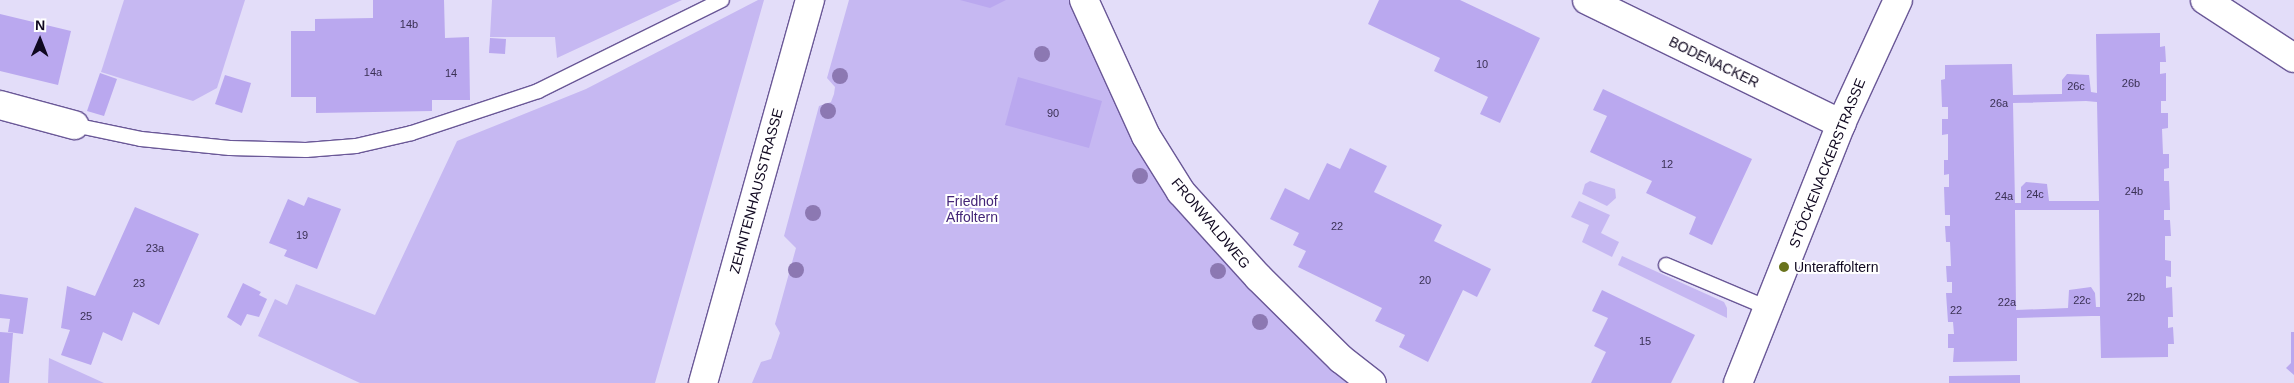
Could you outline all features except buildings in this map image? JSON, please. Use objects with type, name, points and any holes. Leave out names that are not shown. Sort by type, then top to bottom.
[{"type":"street","name":"ZEHNTENHAUSSTRASSE","points":[[703,383],[810,0]]},
{"type":"street","name":"FRONWALDWEG","points":[[1084,0],[1142,128],[1180,192],[1258,277],[1341,359],[1372,383]]},
{"type":"street","name":"BODENACKER","points":[[1587,0],[1841,124]]},
{"type":"street","name":"STÖCKENACKERSTRASSE","points":[[1738,383],[1841,124],[1898,0]]},
{"type":"street","points":[[2205,0],[2294,58]]},
{"type":"street","points":[[0,105],[74,125]]},
{"type":"lane","points":[[74,125],[141,139],[230,148],[306,150],[356,146],[412,133],[538,91],[722,0]]},
{"type":"lane","points":[[1666,265],[1768,308]]},
{"type":"green space","points":[[124,0],[245,0],[217,88],[193,101],[101,72]]},
{"type":"green space","points":[[492,0],[682,0],[557,58],[555,37],[490,37]]},
{"type":"green space","points":[[758,0],[764,0],[655,383],[360,383],[258,336],[275,299],[287,305],[296,284],[375,315],[457,141],[586,89]]},
{"type":"green space","name":"Friedhof Affoltern","points":[[849,0],[1072,0],[1129,131],[1356,383],[752,383],[761,362],[771,359],[780,333],[775,324],[796,248],[784,236],[819,106],[831,102],[834,94],[835,87],[827,78]]},
{"type":"green space","points":[[1590,181],[1615,189],[1616,198],[1607,206],[1582,194],[1585,184]]},
{"type":"green space","points":[[1579,201],[1610,215],[1601,233],[1619,242],[1612,257],[1582,242],[1589,225],[1571,217]]},
{"type":"green space","points":[[1622,256],[1724,302],[1727,308],[1727,318],[1618,265]]},
{"type":"green space","points":[[49,358],[104,383],[48,383]]},
{"type":"place","name":"Unteraffoltern","points":[[1784,267]]}]
